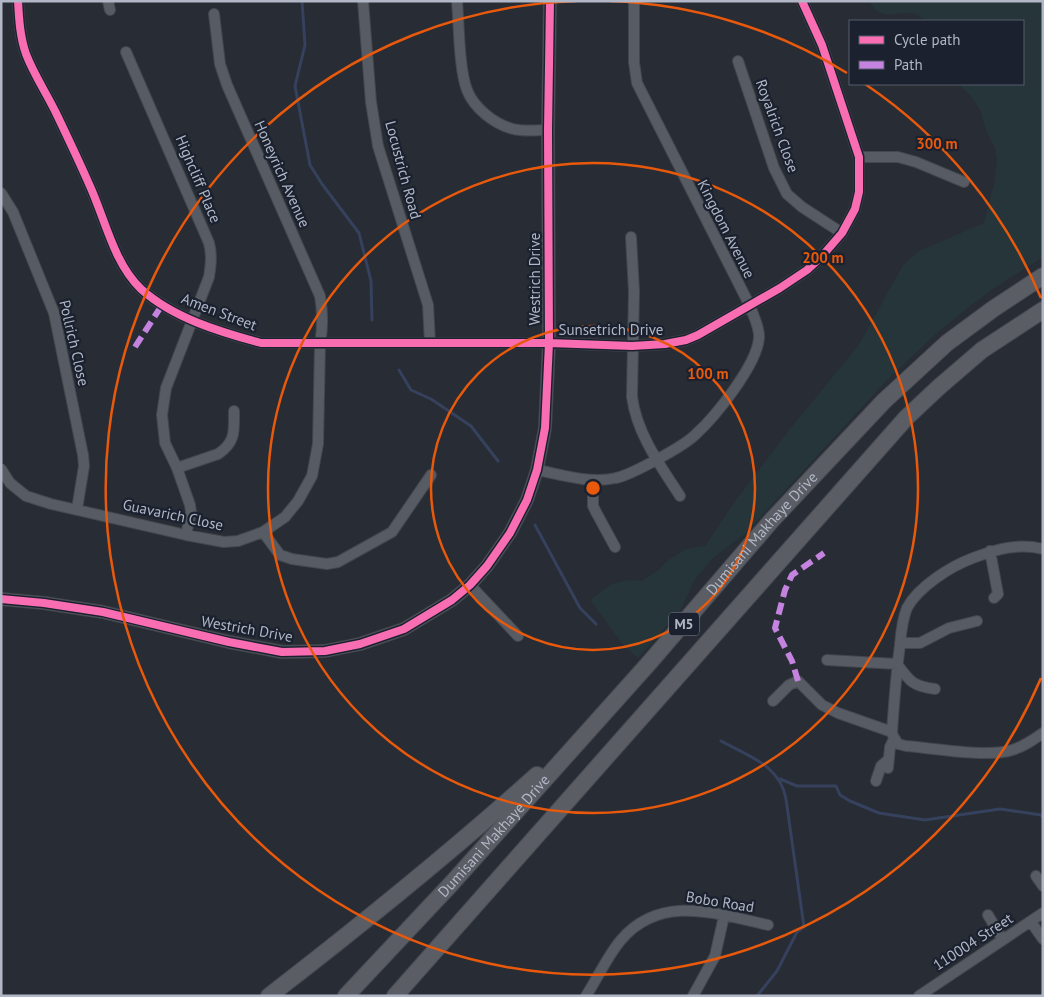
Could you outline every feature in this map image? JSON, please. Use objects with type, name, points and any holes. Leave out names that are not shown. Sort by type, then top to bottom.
[{"type":"main road","name":"Dumisani Makhaye Drive","points":[[346,996],[452,884],[598,721],[772,520],[884,401],[908,377],[955,338],[993,309],[1043,276]]},
{"type":"main road","name":"Dumisani Makhaye Drive","points":[[395,996],[906,418],[982,350],[1043,310]]},
{"type":"main road","points":[[269,996],[435,864],[598,721]]},
{"type":"street","name":"Amen Street","points":[[18,1],[19,23],[28,58],[90,184],[122,262],[131,278],[157,302],[192,320],[261,343],[549,344]]},
{"type":"street","name":"Locustrich Road","points":[[363,1],[371,102],[378,146],[428,305],[430,343]]},
{"type":"street","points":[[457,1],[465,82],[472,99],[486,114],[505,126],[515,130],[548,130]]},
{"type":"street","name":"Westrich Drive","points":[[1,599],[103,612],[229,642],[282,652],[325,651],[360,644],[404,629],[452,600],[470,585],[487,566],[510,533],[527,500],[537,470],[545,428],[549,344],[548,130],[550,1]]},
{"type":"street","name":"Kingdom Avenue","points":[[537,470],[593,481],[621,477],[656,459],[695,436],[714,416],[756,354],[759,332],[750,306],[637,82],[634,62],[634,1]]},
{"type":"street","name":"Sunsetrich Drive","points":[[549,344],[632,346],[665,344],[686,340],[750,306],[807,270],[842,233],[855,209],[859,192],[859,157],[825,53],[802,1]]},
{"type":"street","name":"Honeyrich Avenue","points":[[214,14],[220,64],[227,85],[320,296],[323,309],[323,329],[320,344]]},
{"type":"street","name":"Highcliff Place","points":[[126,52],[212,252],[209,277],[166,388],[162,415],[165,443],[177,468],[190,505],[191,512],[186,535]]},
{"type":"street","name":"Royalrich Close","points":[[738,61],[774,168],[787,194],[794,202],[842,233]]},
{"type":"street","points":[[859,157],[898,157],[916,162],[964,182]]},
{"type":"street","name":"Pollrich Close","points":[[1,193],[13,212],[54,314],[83,455],[84,466],[77,509]]},
{"type":"street","points":[[631,237],[634,291],[632,346],[632,398],[634,413],[656,459],[680,496]]},
{"type":"street","name":"Guavarich Close","points":[[1,469],[10,483],[26,496],[51,504],[224,542],[238,541],[263,532],[285,517],[298,501],[312,476],[318,444],[320,344]]},
{"type":"street","points":[[177,468],[218,454],[224,450],[234,435],[234,411]]},
{"type":"street","points":[[263,532],[280,555],[292,559],[327,564],[338,562],[392,532],[431,475]]},
{"type":"street","points":[[593,481],[594,506],[615,547]]},
{"type":"street","points":[[876,781],[881,766],[888,763],[893,736],[897,664],[903,622],[908,607],[919,593],[945,572],[969,559],[990,551],[1015,546],[1043,549]]},
{"type":"street","points":[[990,551],[998,594],[994,598]]},
{"type":"street","points":[[470,585],[518,636]]},
{"type":"street","points":[[900,643],[920,642],[949,628],[977,621]]},
{"type":"street","points":[[827,660],[897,664]]},
{"type":"street","points":[[897,664],[909,681],[915,685],[935,689]]},
{"type":"street","points":[[773,701],[789,685],[798,680],[822,705],[893,736],[898,744],[906,746],[999,753],[1011,751],[1043,733]]},
{"type":"street","points":[[1036,876],[1043,886]]},
{"type":"street","name":"Bobo Road","points":[[586,996],[621,940],[636,926],[655,916],[677,910],[704,911],[768,925]]},
{"type":"street","name":"110004 Street","points":[[919,996],[1043,913]]},
{"type":"street","points":[[988,915],[1003,940]]},
{"type":"street","points":[[693,996],[715,956],[724,916]]},
{"type":"street","points":[[1031,922],[1043,939]]},
{"type":"shaded area","points":[[869,1],[1043,1],[1043,257],[993,289],[965,310],[938,332],[887,380],[746,533],[713,558],[695,579],[680,611],[638,658],[624,646],[590,600],[612,584],[629,580],[641,581],[656,572],[669,559],[687,549],[705,546],[736,500],[789,430],[858,346],[903,265],[919,251],[984,223],[994,184],[997,160],[995,148],[986,130],[981,112],[972,97],[959,85],[1024,85],[1024,20],[924,20],[918,15],[911,13],[889,15],[875,9]]},
{"type":"waterway","points":[[302,1],[305,45],[295,86],[310,165],[359,233],[371,281],[372,320]]},
{"type":"waterway","points":[[399,370],[411,390],[431,399],[471,426],[498,461]]},
{"type":"waterway","points":[[535,525],[580,608],[596,624]]},
{"type":"waterway","points":[[721,741],[752,757],[770,770],[783,787],[786,799],[804,927],[797,932],[777,971],[757,996]]},
{"type":"waterway","points":[[780,779],[797,786],[836,786],[840,795],[879,813],[925,820],[1000,809],[1041,815],[1043,818]]},
{"type":"marked path","points":[[135,347],[162,305]]},
{"type":"marked path","points":[[798,681],[792,661],[775,628],[785,590],[792,575],[824,553]]},
{"type":"cycle path","points":[[18,1],[21,35],[26,54],[95,197],[116,253],[131,278],[141,289],[167,308],[213,329],[261,343],[549,343],[632,346],[665,344],[686,340],[780,288],[807,270],[822,256],[842,233],[855,209],[859,192],[859,157],[822,45],[802,1]]},
{"type":"cycle path","points":[[1,599],[103,612],[229,642],[282,652],[325,651],[360,644],[404,629],[452,600],[470,585],[487,566],[510,533],[527,500],[537,470],[545,428],[549,343],[548,130],[550,1]]}]
